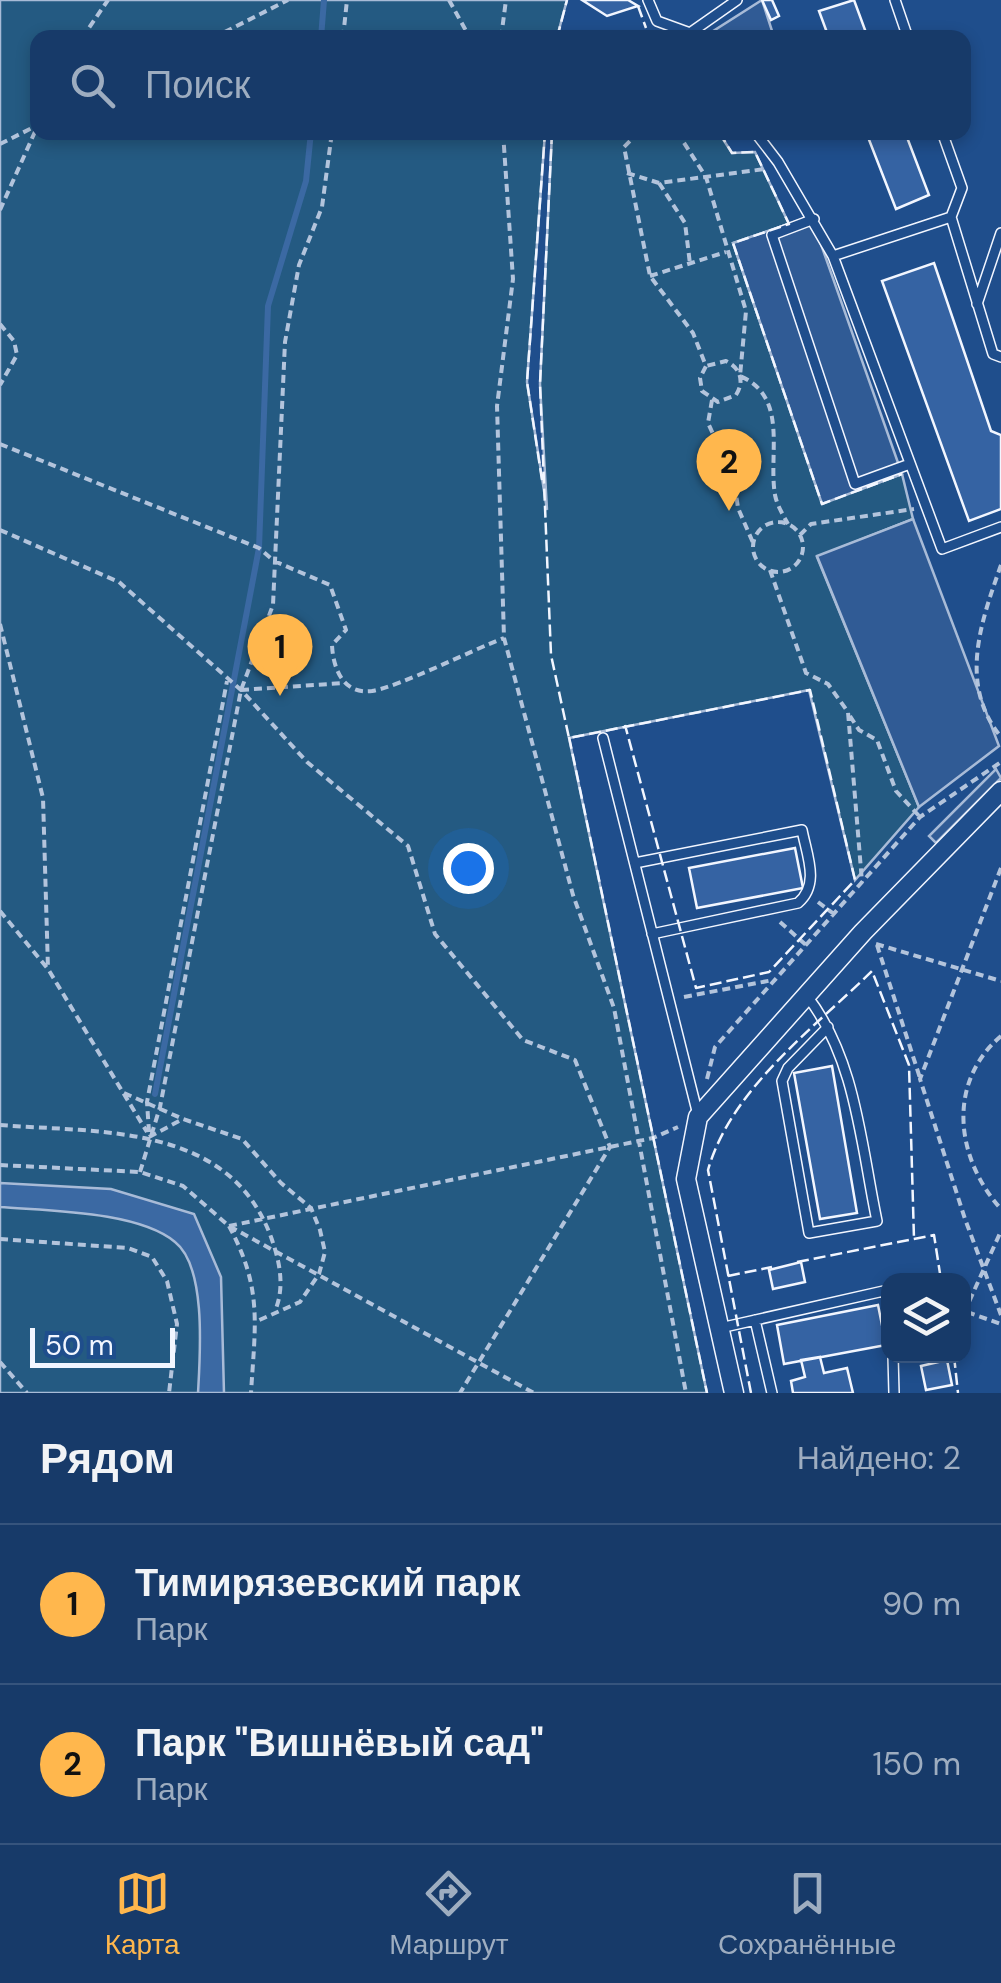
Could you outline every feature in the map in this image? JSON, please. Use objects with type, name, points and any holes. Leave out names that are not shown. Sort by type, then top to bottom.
[{"type":"street","points":[[734,1393],[686,1179],[698,1117],[807,996],[870,939],[1001,791]]},
{"type":"lane","points":[[648,0],[657,20],[680,30]]},
{"type":"lane","points":[[698,30],[738,0]]},
{"type":"lane","points":[[895,0],[905,30]]},
{"type":"lane","points":[[761,140],[814,219],[833,256],[907,465],[942,549],[1001,527]]},
{"type":"lane","points":[[945,140],[962,188],[951,217],[993,354],[1001,357]]},
{"type":"lane","points":[[833,256],[951,217]]},
{"type":"lane","points":[[814,219],[772,234],[856,484],[907,465]]},
{"type":"lane","points":[[976,306],[1001,233]]},
{"type":"lane","points":[[603,738],[698,1117]]},
{"type":"lane","points":[[634,863],[802,830],[812,879],[808,894],[798,903],[652,934]]},
{"type":"lane","points":[[807,996],[828,1028],[845,1064],[877,1221],[809,1233],[782,1082],[788,1068],[828,1028]]},
{"type":"lane","points":[[720,1328],[881,1292]]},
{"type":"lane","points":[[755,1320],[772,1393]]},
{"type":"lane","points":[[893,1363],[894,1393]]},
{"type":"path","points":[[87,30],[108,0]]},
{"type":"path","points":[[229,30],[288,0]]},
{"type":"path","points":[[344,30],[347,0]]},
{"type":"path","points":[[448,0],[465,30]]},
{"type":"path","points":[[502,30],[506,0]]},
{"type":"path","points":[[0,144],[30,129]]},
{"type":"path","points":[[0,210],[31,140]]},
{"type":"path","points":[[140,1172],[160,1107],[241,690],[274,605],[284,342],[299,265],[322,207],[331,140]]},
{"type":"path","points":[[504,140],[513,280],[497,406],[504,638],[572,895],[614,1008],[636,1142],[686,1393]]},
{"type":"path","points":[[631,140],[624,147],[627,172],[641,216],[650,276],[693,333],[706,366],[700,385],[712,400],[724,401],[736,395],[746,311],[706,177],[682,140]]},
{"type":"path","points":[[627,172],[659,183],[763,170],[778,162]]},
{"type":"path","points":[[659,183],[685,222],[690,264]]},
{"type":"path","points":[[650,276],[726,252]]},
{"type":"path","points":[[0,324],[14,341],[17,355],[0,385]]},
{"type":"path","points":[[706,366],[726,361],[740,376],[756,383],[767,398],[774,424],[776,500],[788,524],[800,535]]},
{"type":"path","points":[[712,400],[708,422],[734,480],[738,508],[758,560],[770,570],[806,673],[828,684],[859,730],[876,740],[896,791],[920,817]]},
{"type":"path","points":[[0,444],[258,548],[274,561],[330,585],[346,630],[332,645],[332,666],[344,684]]},
{"type":"path","points":[[770,570],[787,570],[800,559],[800,535],[811,524],[924,508]]},
{"type":"path","points":[[754,545],[765,526],[788,524]]},
{"type":"path","points":[[0,530],[118,582],[241,690],[307,762],[408,846],[435,934],[524,1040],[575,1060],[610,1147]]},
{"type":"path","points":[[1001,565],[977,634],[976,682],[1001,737]]},
{"type":"path","points":[[0,624],[43,798],[48,969]]},
{"type":"path","points":[[241,690],[344,684],[370,692],[504,638]]},
{"type":"path","points":[[149,1136],[147,1102],[227,680]]},
{"type":"path","points":[[848,712],[862,882]]},
{"type":"path","points":[[706,1082],[715,1046],[920,817],[1001,762]]},
{"type":"path","points":[[920,1079],[1001,868]]},
{"type":"path","points":[[808,894],[834,914]]},
{"type":"path","points":[[765,910],[806,946]]},
{"type":"path","points":[[0,911],[48,969],[149,1136]]},
{"type":"path","points":[[870,939],[1001,980]]},
{"type":"path","points":[[870,939],[1001,1315]]},
{"type":"path","points":[[670,1000],[775,980]]},
{"type":"path","points":[[1001,1036],[984,1051],[968,1076],[963,1110],[966,1152],[980,1186],[1001,1209]]},
{"type":"path","points":[[123,1093],[242,1139],[281,1184],[312,1208],[324,1252],[319,1274],[300,1302],[255,1322]]},
{"type":"path","points":[[229,1226],[636,1142],[698,1117]]},
{"type":"path","points":[[149,1136],[184,1119]]},
{"type":"path","points":[[0,1125],[149,1136],[203,1154],[238,1183],[264,1219],[276,1250],[283,1292],[275,1311]]},
{"type":"path","points":[[460,1393],[610,1147]]},
{"type":"path","points":[[0,1165],[140,1172],[183,1186],[229,1226],[534,1393]]},
{"type":"path","points":[[229,1226],[250,1264],[255,1322],[250,1393]]},
{"type":"path","points":[[971,1300],[1001,1231]]},
{"type":"path","points":[[0,1239],[128,1248],[152,1258],[167,1281],[178,1324],[169,1393]]},
{"type":"path","points":[[971,1315],[1001,1324]]},
{"type":"path","points":[[0,1362],[27,1393]]},
{"type":"shaded area","points":[[0,0],[567,0],[559,30],[30,30],[30,140],[544,140],[527,382],[547,510],[540,384],[552,140],[724,140],[732,153],[755,152],[789,224],[733,243],[822,503],[902,474],[913,519],[817,557],[919,807],[855,880],[809,690],[569,738],[707,1393],[0,1393]]},
{"type":"shaded area","points":[[762,0],[772,30],[715,30]]},
{"type":"shaded area","points":[[811,216],[902,474],[822,504],[733,243]]},
{"type":"shaded area","points":[[913,519],[999,746],[919,807],[817,556]]},
{"type":"shaded area","points":[[996,769],[1001,778],[936,843],[929,836]]},
{"type":"shaded area","points":[[0,1183],[111,1189],[194,1214],[221,1277],[224,1393],[198,1393],[197,1291],[185,1254],[175,1242],[159,1232],[116,1218],[0,1207]]},
{"type":"building","points":[[582,0],[628,0],[638,6],[607,16]]},
{"type":"building","points":[[762,0],[772,0],[779,16],[771,20]]},
{"type":"building","points":[[854,0],[865,30],[826,30],[819,11]]},
{"type":"building","points":[[869,140],[908,140],[929,195],[896,209]]},
{"type":"building","points":[[934,263],[991,431],[1001,435],[1001,509],[969,521],[882,281]]},
{"type":"building","points":[[795,848],[803,888],[697,908],[689,868]]},
{"type":"building","points":[[832,1066],[857,1213],[820,1219],[794,1073]]},
{"type":"building","points":[[801,1262],[805,1282],[773,1289],[769,1270]]},
{"type":"building","points":[[878,1305],[881,1346],[784,1364],[777,1325]]},
{"type":"building","points":[[820,1357],[824,1373],[847,1368],[853,1393],[793,1393],[791,1381],[805,1377],[801,1360]]},
{"type":"building","points":[[948,1363],[952,1385],[926,1390],[921,1366]]},
{"type":"waterway","points":[[322,30],[324,0]]},
{"type":"waterway","points":[[155,1094],[259,548],[268,306],[306,181],[310,140]]},
{"type":"fence","points":[[559,30],[567,0]]},
{"type":"fence","points":[[638,6],[646,28]]},
{"type":"fence","points":[[542,480],[527,382],[544,140]]},
{"type":"fence","points":[[552,140],[540,384],[551,655],[569,738],[625,727]]},
{"type":"fence","points":[[724,140],[732,153],[755,152],[789,224],[733,243],[822,504],[902,474]]},
{"type":"fence","points":[[810,690],[855,880],[769,972],[696,988],[625,727],[810,690]]},
{"type":"fence","points":[[569,737],[707,1393]]},
{"type":"fence","points":[[751,1393],[708,1170],[719,1141],[754,1087],[872,971],[909,1065],[914,1239]]},
{"type":"fence","points":[[797,1262],[934,1235],[940,1273]]},
{"type":"fence","points":[[728,1276],[772,1267]]},
{"type":"fence","points":[[955,1363],[958,1393]]},
{"type":"place","name":"Парк \"Вишнёвый сад\"","points":[[729,511]]},
{"type":"place","name":"Тимирязевский парк","points":[[280,696]]}]
